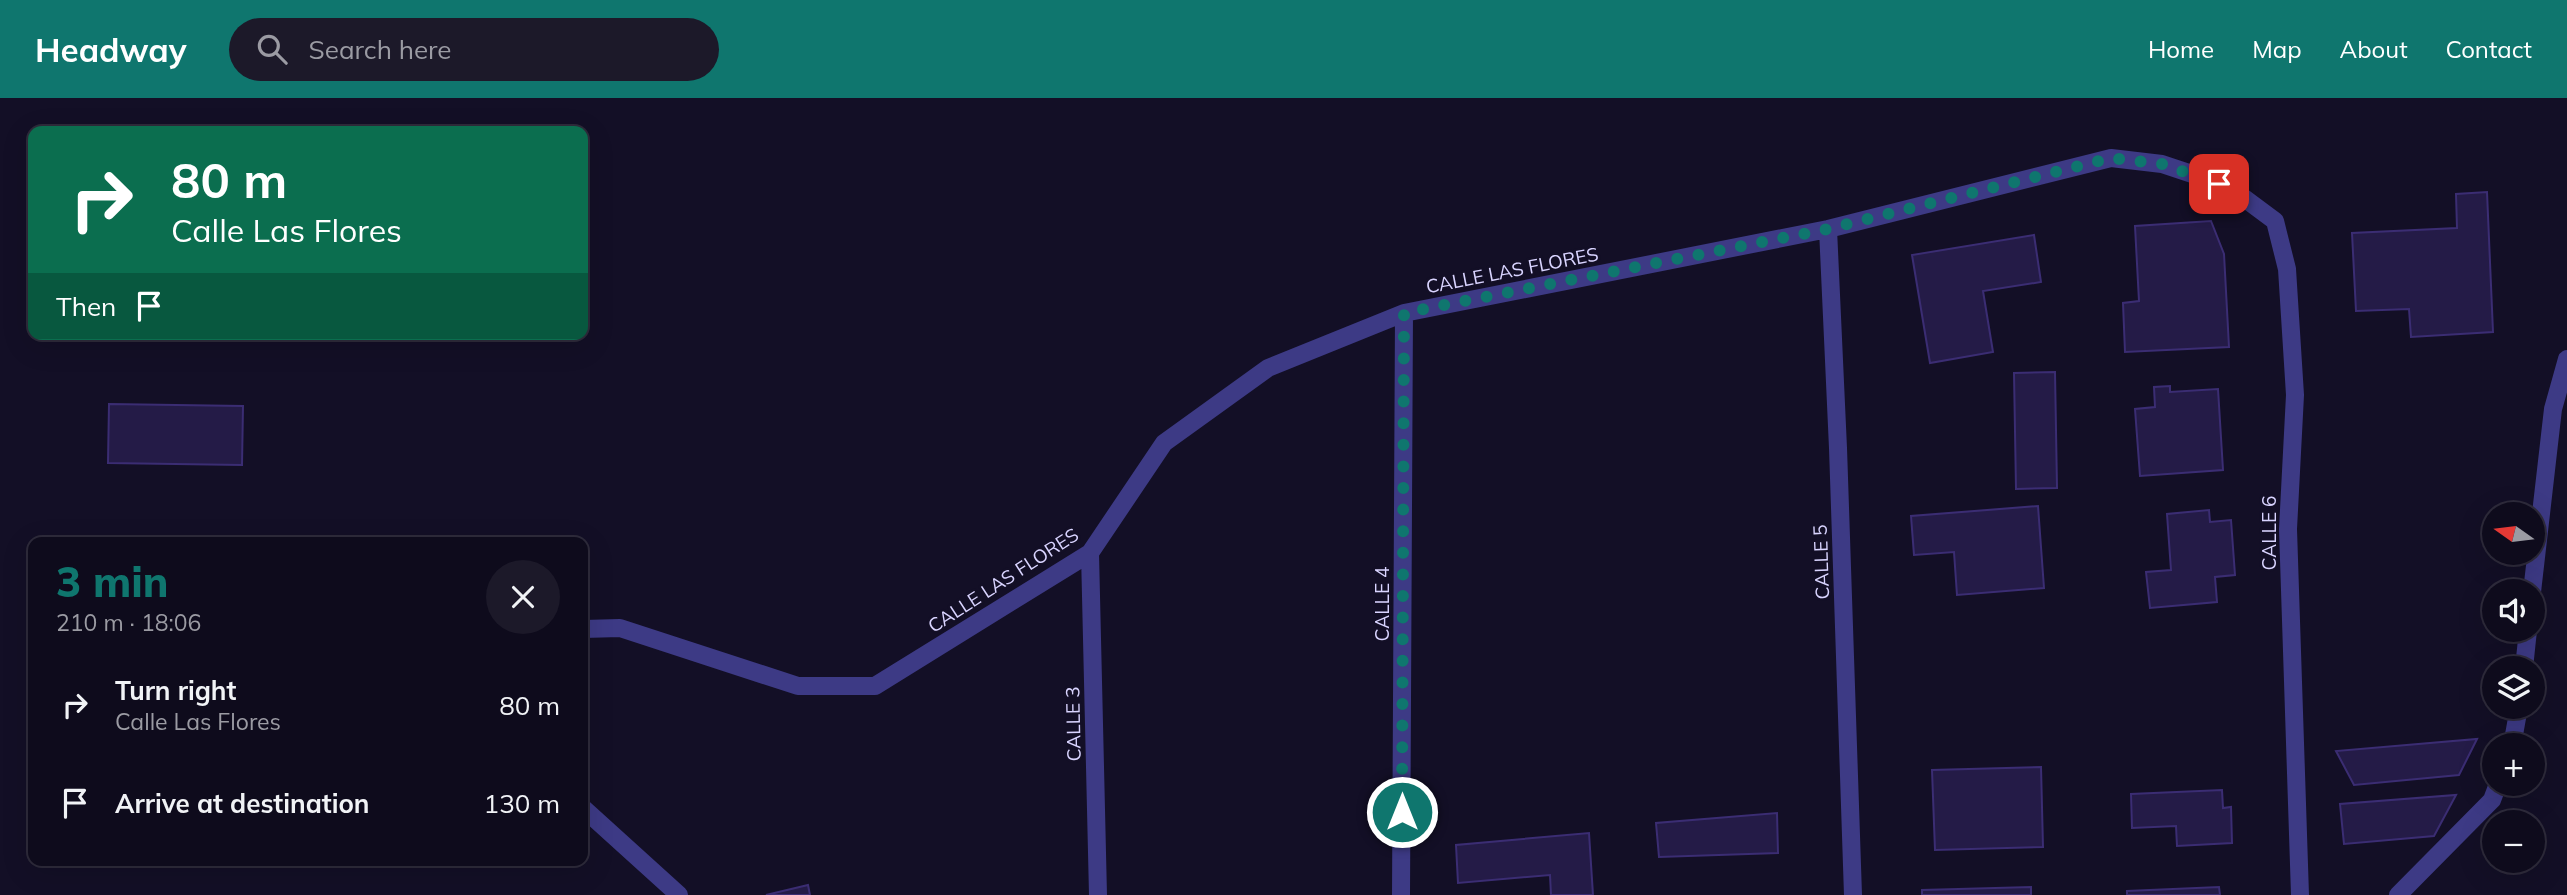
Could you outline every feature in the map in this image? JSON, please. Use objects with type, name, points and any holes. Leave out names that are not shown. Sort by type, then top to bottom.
[{"type":"street","name":"CALLE LAS FLORES","points":[[588,629],[620,628],[798,685],[875,686],[1090,553],[1164,443],[1268,368],[1404,313],[1828,229],[2111,158],[2162,164],[2236,192]]},
{"type":"street","name":"CALLE 6","points":[[2236,192],[2274,221],[2287,269],[2295,395],[2288,529],[2300,895]]},
{"type":"street","name":"CALLE 5","points":[[1828,229],[1853,895]]},
{"type":"street","name":"CALLE 4","points":[[1401,895],[1404,313]]},
{"type":"street","points":[[2533,579],[2553,409],[2567,359]]},
{"type":"street","name":"CALLE 3","points":[[1090,553],[1098,895]]},
{"type":"street","points":[[2398,895],[2494,796]]},
{"type":"street","points":[[588,813],[679,895]]},
{"type":"building","points":[[2487,192],[2493,332],[2411,337],[2409,309],[2356,311],[2352,233],[2457,228],[2456,194]]},
{"type":"building","points":[[2211,221],[2224,254],[2229,347],[2125,352],[2123,303],[2139,301],[2135,226]]},
{"type":"building","points":[[2034,235],[2041,282],[1983,291],[1993,352],[1930,363],[1912,255]]},
{"type":"building","points":[[2055,372],[2057,488],[2016,489],[2014,373]]},
{"type":"building","points":[[2170,386],[2170,392],[2218,389],[2223,470],[2140,476],[2135,409],[2155,407],[2154,387]]},
{"type":"building","points":[[109,404],[243,406],[242,465],[108,463]]},
{"type":"building","points":[[2038,506],[2044,588],[1957,595],[1954,552],[1914,555],[1911,516]]},
{"type":"building","points":[[2209,510],[2210,522],[2231,520],[2235,575],[2215,577],[2217,602],[2150,608],[2146,572],[2171,570],[2167,514]]},
{"type":"building","points":[[2477,739],[2459,775],[2354,785],[2336,751]]},
{"type":"building","points":[[2041,767],[2043,847],[1935,850],[1932,770]]},
{"type":"building","points":[[2222,790],[2223,808],[2231,807],[2232,843],[2177,846],[2176,826],[2132,828],[2131,794]]},
{"type":"building","points":[[2456,795],[2434,836],[2344,844],[2340,804]]},
{"type":"building","points":[[1777,813],[1778,853],[1659,857],[1656,823]]},
{"type":"building","points":[[1589,833],[1593,895],[1551,895],[1550,875],[1458,883],[1456,845]]},
{"type":"building","points":[[808,885],[810,895],[766,895]]},
{"type":"building","points":[[2031,887],[2031,895],[1922,895],[1922,890]]},
{"type":"building","points":[[2219,887],[2220,895],[2127,895],[2127,891]]},
{"type":"route","points":[[1402,812],[1404,313],[1828,229],[2111,158],[2162,164],[2219,184]]}]
